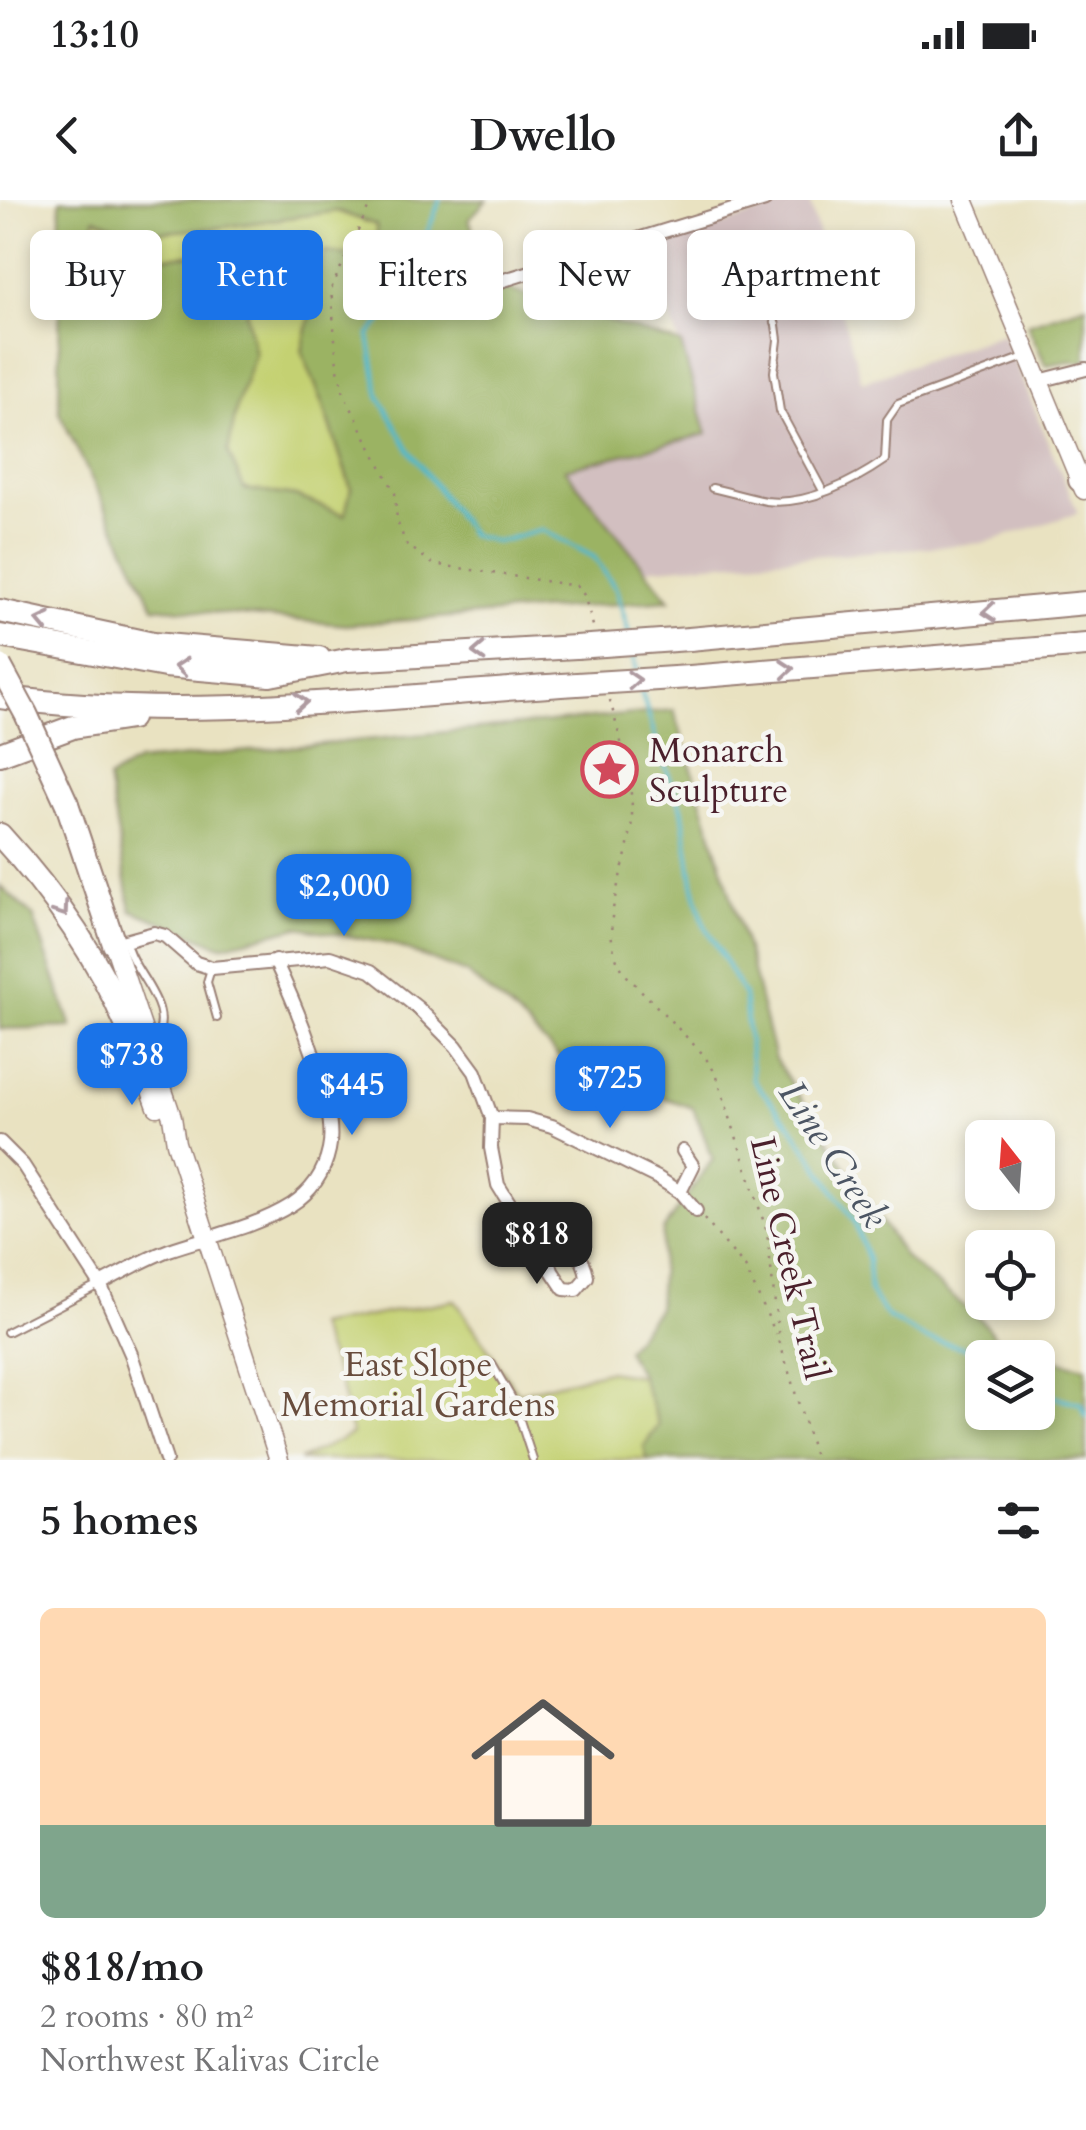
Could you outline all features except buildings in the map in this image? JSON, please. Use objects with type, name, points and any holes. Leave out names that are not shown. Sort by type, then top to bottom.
[{"type":"highway","points":[[0,636],[165,666],[270,675],[347,660],[689,638],[1086,603]]},
{"type":"highway","points":[[0,611],[153,644],[347,660]]},
{"type":"highway","points":[[0,754],[73,726],[204,708],[690,677],[1086,644]]},
{"type":"highway","points":[[0,666],[68,804],[120,942]]},
{"type":"highway","points":[[0,697],[71,706],[204,708]]},
{"type":"highway","points":[[0,834],[66,914],[143,1049]]},
{"type":"main road","points":[[964,200],[1084,487]]},
{"type":"main road","points":[[120,942],[161,1119],[176,1143],[279,1460]]},
{"type":"street","points":[[503,280],[765,200]]},
{"type":"street","points":[[1039,381],[1086,368]]},
{"type":"street","points":[[120,942],[154,933],[165,936],[196,963],[212,968],[330,957],[372,971],[418,1008],[456,1046],[475,1072],[492,1118],[498,1185],[513,1209],[542,1234],[565,1244],[582,1258],[587,1277],[576,1290],[564,1288],[552,1272],[542,1234]]},
{"type":"street","points":[[100,1284],[159,1254],[289,1206],[320,1177],[331,1131],[310,1039],[275,962]]},
{"type":"street","points":[[492,1118],[526,1119],[552,1126],[680,1192],[696,1211]]},
{"type":"street","points":[[0,1142],[29,1174],[100,1284],[131,1354],[166,1460]]},
{"type":"street","points":[[680,1192],[693,1166],[683,1152]]},
{"type":"lane","points":[[774,320],[778,340],[774,372],[780,411],[822,491]]},
{"type":"lane","points":[[712,488],[780,501],[856,480],[884,460],[887,420],[898,404],[1028,356]]},
{"type":"lane","points":[[212,968],[207,982],[218,1018]]},
{"type":"lane","points":[[7,1332],[100,1284]]},
{"type":"lane","points":[[492,1364],[514,1402],[534,1460]]},
{"type":"path","points":[[372,200],[331,290],[337,366],[344,394],[395,493],[397,521],[406,544],[433,564],[578,586],[584,595],[587,645]]},
{"type":"path","name":"Line Creek Trail","points":[[609,695],[632,814],[628,851],[609,933],[612,950],[616,964],[626,976],[703,1054],[716,1074],[766,1232],[779,1340],[816,1460]]},
{"type":"path","points":[[696,1211],[744,1267],[779,1340]]},
{"type":"shaded area","points":[[797,200],[809,200],[818,230],[707,230]]},
{"type":"shaded area","points":[[687,237],[687,320],[844,320],[862,382],[1003,333],[1078,513],[984,543],[645,569],[565,469],[707,434],[667,304],[667,243]]},
{"type":"green space","points":[[60,200],[487,200],[469,219],[473,230],[377,230],[376,225],[337,211],[162,232],[126,230],[95,218],[94,230],[60,230]]},
{"type":"green space","points":[[337,211],[376,225],[377,230],[343,230],[343,254],[324,252],[323,257],[323,230],[189,230]]},
{"type":"green space","points":[[95,218],[126,230],[93,230]]},
{"type":"green space","points":[[182,231],[182,256],[162,257],[162,232]]},
{"type":"green space","points":[[324,252],[343,254],[343,320],[503,320],[503,288],[523,294],[523,320],[605,320],[681,344],[707,434],[565,469],[670,600],[346,625],[154,607],[59,412],[59,320],[162,320],[162,257],[182,256],[182,320],[248,320],[255,354],[237,405],[228,452],[244,489],[295,496],[345,515],[351,488],[302,352],[309,320],[323,320]]},
{"type":"green space","points":[[1086,305],[1086,362],[1046,365],[1027,324]]},
{"type":"green space","points":[[248,320],[309,320],[302,352],[351,489],[345,515],[295,496],[244,489],[228,452],[237,405],[255,354]]},
{"type":"green space","points":[[674,710],[750,959],[775,1059],[906,1259],[965,1307],[965,1320],[981,1320],[998,1340],[965,1340],[965,1430],[1055,1430],[1055,1360],[1086,1367],[1086,1460],[647,1460],[644,1446],[659,1425],[641,1376],[626,1350],[658,1308],[663,1230],[713,1159],[693,1108],[564,1062],[513,1011],[466,973],[391,944],[298,927],[221,946],[131,910],[108,779],[137,762]]},
{"type":"green space","points":[[0,886],[33,916],[72,1027],[0,1029]]},
{"type":"green space","name":"East Slope Memorial Gardens","points":[[455,1300],[518,1393],[607,1371],[641,1376],[659,1425],[644,1446],[647,1460],[299,1460],[352,1434],[340,1382],[317,1326]]},
{"type":"waterway","name":"Line Creek","points":[[440,200],[416,278],[369,336],[379,396],[408,448],[471,535],[497,542],[542,530],[594,557],[616,589],[630,637]]},
{"type":"waterway","name":"Line Creek","points":[[633,651],[637,671]]},
{"type":"waterway","name":"Line Creek","points":[[641,690],[682,808],[703,922],[744,995],[753,1080],[790,1124],[854,1221],[868,1260],[870,1292],[887,1317],[926,1339],[965,1348]]},
{"type":"waterway","name":"Line Creek","points":[[1055,1397],[1081,1404],[1086,1416]]},
{"type":"place","name":"Monarch Sculpture","points":[[610,770]]}]
